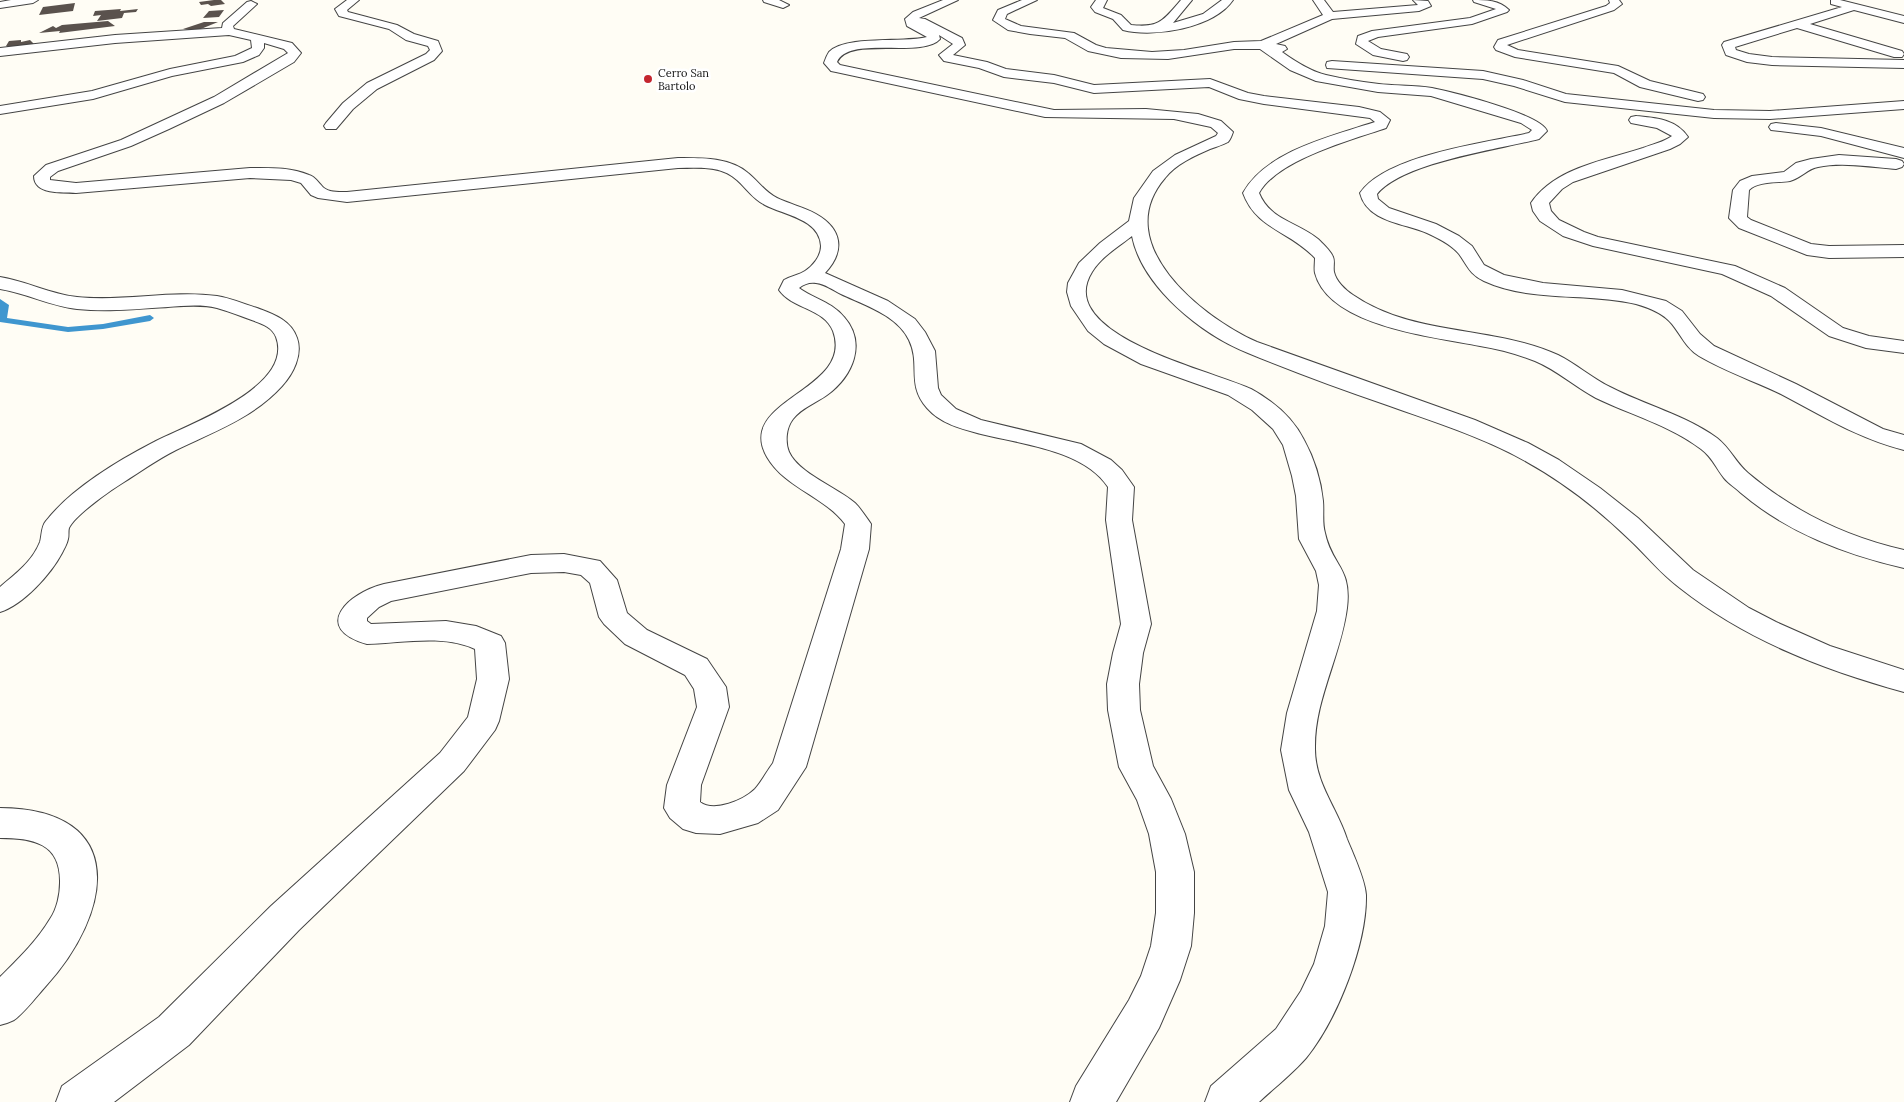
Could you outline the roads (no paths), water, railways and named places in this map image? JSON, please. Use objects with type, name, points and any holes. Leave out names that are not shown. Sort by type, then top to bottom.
[{"type":"street","points":[[0,5],[34,0]]},
{"type":"street","points":[[330,126],[348,106],[372,86],[430,57],[436,51],[434,44],[410,37],[393,27],[343,14],[341,9],[343,6],[354,0]]},
{"type":"street","points":[[768,0],[783,5]]},
{"type":"street","points":[[953,0],[913,16],[910,21],[911,24],[933,36],[934,40],[922,43],[878,44],[852,47],[834,54],[831,57],[830,63],[836,68],[886,80],[985,98],[1041,113],[1188,115],[1206,119],[1224,128],[1226,135],[1222,139],[1184,155],[1158,174],[1142,197],[1138,210],[1139,238],[1145,253],[1164,282],[1196,312],[1242,343],[1466,424],[1508,443],[1592,493],[1644,537],[1666,562],[1691,583],[1722,604],[1795,643],[1837,660],[1904,680]]},
{"type":"street","points":[[1032,0],[1002,12],[998,20],[1015,28],[1072,36],[1082,40],[1089,47],[1099,50],[1146,56],[1181,55],[1240,45],[1263,45],[1276,47],[1304,59],[1326,64],[1471,74],[1506,80],[1567,100],[1622,110],[1697,120],[1812,131],[1904,153]]},
{"type":"street","points":[[1102,0],[1097,8],[1117,17],[1127,28],[1137,30],[1172,27],[1201,18],[1225,6],[1228,0]]},
{"type":"street","points":[[1154,29],[1168,22],[1187,0]]},
{"type":"street","points":[[1318,0],[1330,16]]},
{"type":"street","points":[[1263,45],[1330,16],[1425,6],[1424,3],[1418,0]]},
{"type":"street","points":[[1478,0],[1498,5],[1504,10],[1472,21],[1370,35],[1361,41],[1370,49],[1393,56],[1512,70],[1537,78],[1551,86],[1555,96]]},
{"type":"street","points":[[1614,0],[1616,4],[1614,6],[1502,43],[1500,47],[1515,53],[1618,70],[1635,80],[1658,88],[1711,98]]},
{"type":"street","points":[[1828,0],[1904,20]]},
{"type":"street","points":[[229,31],[227,25],[252,2]]},
{"type":"street","points":[[1854,7],[1728,45],[1730,52],[1746,58],[1772,61],[1904,64]]},
{"type":"street","points":[[0,10],[4,12],[0,16]]},
{"type":"street","points":[[913,16],[958,41],[959,45],[946,55],[948,58],[982,65],[1004,73],[1054,79],[1094,88],[1210,83],[1244,96],[1360,111],[1380,118],[1383,123],[1381,126],[1323,144],[1288,160],[1257,182],[1251,193],[1256,206],[1262,213],[1280,226],[1311,243],[1324,257],[1323,272],[1333,288],[1343,297],[1372,314],[1404,325],[1432,333],[1502,344],[1563,365],[1587,384],[1656,414],[1693,433],[1719,452],[1733,472],[1801,523],[1854,546],[1904,559]]},
{"type":"street","points":[[1797,24],[1904,55]]},
{"type":"street","points":[[0,52],[115,39],[229,31],[288,46],[294,50],[294,56],[286,63],[219,100],[126,143],[52,168],[42,176],[42,183],[54,187],[76,188],[250,173],[278,173],[308,180],[316,190],[325,195],[347,197],[678,163],[711,164],[735,171],[763,196],[808,217],[824,229],[831,244],[830,252],[823,265],[810,277],[791,284],[789,290],[827,311],[844,331],[846,343],[846,354],[842,365],[823,388],[788,410],[776,427],[774,444],[780,458],[793,471],[846,509],[858,524],[855,549],[789,768],[766,800],[745,814],[720,820],[696,819],[682,808],[684,785],[713,707],[710,687],[696,667],[636,637],[614,617],[603,580],[590,567],[564,563],[531,564],[384,593],[372,598],[355,611],[352,619],[353,626],[358,631],[368,634],[444,631],[476,636],[490,643],[493,679],[483,721],[452,762],[285,918],[174,1031],[78,1102]]},
{"type":"street","points":[[0,110],[93,95],[170,73],[239,59],[255,52],[258,48],[257,39]]},
{"type":"street","points":[[1263,45],[1295,67],[1321,78],[1363,86],[1422,91],[1460,99],[1526,120],[1539,128],[1538,134],[1534,136],[1419,162],[1376,184],[1368,192],[1368,198],[1370,203],[1382,212],[1417,222],[1446,236],[1465,250],[1480,270],[1505,282],[1528,287],[1638,298],[1659,305],[1681,320],[1694,343],[1706,351],[1788,389],[1875,434],[1904,443]]},
{"type":"street","points":[[1528,86],[1534,94],[1552,104],[1657,124],[1672,129],[1680,137],[1675,141],[1576,176],[1560,184],[1543,198],[1540,203],[1541,209],[1552,222],[1576,235],[1593,241],[1696,262],[1737,274],[1778,292],[1836,332],[1866,342],[1904,346]]},
{"type":"street","points":[[1555,96],[1734,115],[1770,115],[1904,105]]},
{"type":"street","points":[[1788,100],[1868,100],[1904,105]]},
{"type":"street","points":[[1904,164],[1839,160],[1817,162],[1802,166],[1789,176],[1752,181],[1741,190],[1738,218],[1744,224],[1807,249],[1829,252],[1904,251]]},
{"type":"street","points":[[1137,224],[1087,266],[1077,284],[1077,295],[1080,305],[1096,327],[1127,349],[1227,387],[1262,406],[1276,418],[1288,432],[1296,447],[1310,502],[1311,534],[1332,577],[1334,593],[1332,610],[1302,713],[1298,750],[1306,790],[1327,832],[1347,892],[1344,926],[1334,966],[1316,1005],[1291,1043],[1227,1102]]},
{"type":"street","points":[[810,277],[826,279],[878,303],[902,318],[913,329],[921,342],[925,354],[924,380],[927,392],[935,403],[948,414],[964,423],[1072,449],[1088,456],[1113,475],[1121,487],[1119,520],[1136,624],[1128,653],[1123,684],[1124,710],[1136,766],[1154,798],[1167,834],[1175,872],[1175,913],[1171,946],[1160,980],[1144,1014],[1092,1102]]},
{"type":"street","points":[[0,283],[18,286],[42,295],[76,303],[117,304],[190,300],[218,302],[269,319],[279,326],[286,335],[289,345],[283,368],[274,381],[242,408],[211,426],[165,446],[111,479],[78,503],[56,526],[54,540],[47,555],[35,572],[0,602]]},
{"type":"street","points":[[0,823],[42,828],[60,836],[72,848],[79,865],[80,884],[76,906],[64,930],[46,956],[0,1006]]},
{"type":"waterway","points":[[0,301],[5,305],[3,320],[56,329],[91,328],[150,318]]},
{"type":"place","name":"Cerro San Bartolo","points":[[648,79]]}]
